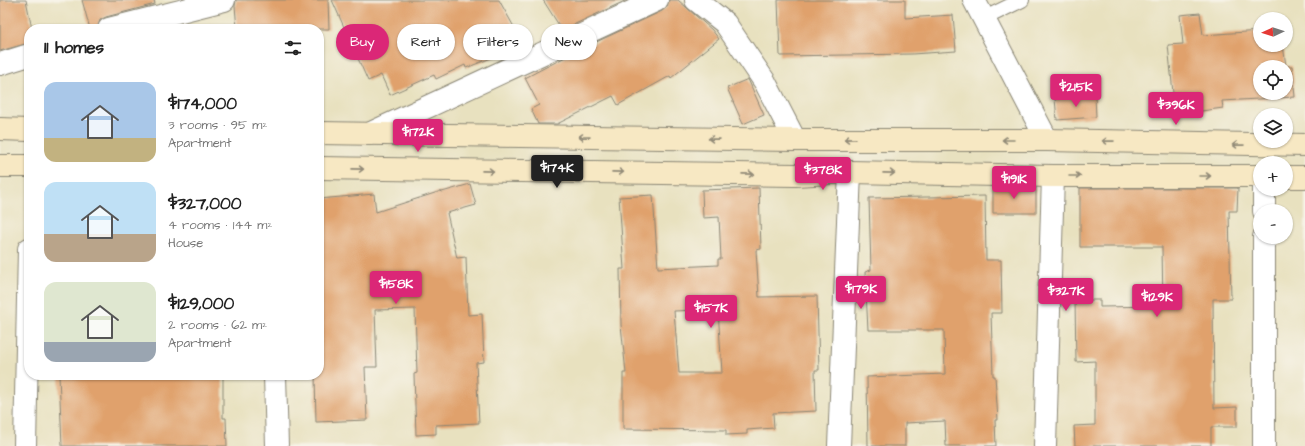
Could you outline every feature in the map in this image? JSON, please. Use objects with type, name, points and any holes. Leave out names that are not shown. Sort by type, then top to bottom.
[{"type":"main road","points":[[0,129],[24,130]]},
{"type":"main road","points":[[1253,176],[1053,176],[850,172],[795,175],[326,168],[327,133],[795,140],[1047,140],[1305,145]]},
{"type":"main road","points":[[400,170],[403,134]]},
{"type":"main road","points":[[0,166],[24,166]]},
{"type":"main road","points":[[1293,177],[1305,177]]},
{"type":"street","points":[[129,24],[224,0]]},
{"type":"street","points":[[369,134],[657,0]]},
{"type":"street","points":[[696,0],[725,23],[765,82],[795,140]]},
{"type":"street","points":[[979,9],[1047,140]]},
{"type":"street","points":[[0,64],[24,57]]},
{"type":"street","points":[[839,446],[850,172]]},
{"type":"street","points":[[1045,446],[1053,176]]},
{"type":"street","points":[[1264,244],[1264,446]]},
{"type":"street","points":[[25,446],[26,380]]},
{"type":"street","points":[[275,380],[277,446]]},
{"type":"lane","points":[[979,9],[1022,0]]},
{"type":"building","points":[[0,0],[26,0],[31,24],[24,24],[24,44],[0,51]]},
{"type":"building","points":[[82,0],[154,0],[155,4],[106,17],[100,20],[99,24],[89,24]]},
{"type":"building","points":[[236,0],[328,0],[329,29],[324,29],[324,24],[237,24]]},
{"type":"building","points":[[332,0],[499,0],[512,24],[463,24],[463,60],[486,60],[466,68],[465,65],[436,79],[434,75],[390,95],[381,75],[368,81],[359,60],[389,60],[389,24],[343,24]]},
{"type":"building","points":[[543,0],[627,0],[575,24],[558,24]]},
{"type":"building","points":[[669,0],[678,0],[712,30],[719,39],[671,78],[670,76],[618,105],[613,96],[557,124],[538,124],[531,109],[539,105],[525,78],[560,60],[597,60],[597,42],[662,11],[667,7]]},
{"type":"building","points":[[778,0],[905,0],[905,18],[953,15],[956,51],[912,54],[780,56]]},
{"type":"building","points":[[1200,13],[1203,35],[1253,31],[1253,52],[1284,52],[1285,60],[1253,60],[1253,99],[1222,101],[1223,108],[1194,112],[1175,112],[1168,45],[1183,44],[1180,15]]},
{"type":"building","points":[[1293,76],[1295,97],[1293,97]]},
{"type":"building","points":[[748,79],[764,115],[743,124],[727,88]]},
{"type":"building","points":[[1095,96],[1096,117],[1057,120],[1055,99]]},
{"type":"building","points":[[470,184],[476,205],[447,213],[457,258],[466,257],[468,315],[482,314],[484,362],[476,363],[479,423],[436,425],[436,434],[416,435],[414,374],[417,373],[415,309],[375,310],[377,367],[365,367],[367,420],[316,422],[315,380],[324,380],[324,199],[374,194],[376,212],[441,191],[442,192]]},
{"type":"building","points":[[993,187],[1036,188],[1036,213],[993,213]]},
{"type":"building","points":[[759,188],[761,249],[756,250],[759,297],[817,296],[819,370],[815,370],[816,411],[773,413],[774,428],[747,430],[747,434],[726,435],[726,430],[623,429],[623,373],[626,373],[621,325],[620,269],[624,269],[619,197],[653,195],[658,268],[718,265],[718,259],[721,259],[719,217],[703,218],[702,190]],"holes":[[[718,309],[722,373],[679,373],[674,311]]]},
{"type":"building","points":[[1080,188],[1238,188],[1237,211],[1229,211],[1231,299],[1213,299],[1214,408],[1237,407],[1237,427],[1211,427],[1211,446],[1075,446],[1074,426],[1095,425],[1095,361],[1076,362],[1075,300],[1100,300],[1100,307],[1163,306],[1162,247],[1080,247]]},
{"type":"building","points":[[985,196],[986,260],[1001,260],[1002,313],[991,313],[993,376],[995,376],[998,420],[995,420],[996,446],[946,446],[945,421],[905,423],[905,446],[868,446],[867,377],[945,374],[944,330],[868,330],[865,272],[871,270],[869,198]]},
{"type":"building","points":[[59,380],[223,380],[223,418],[226,418],[227,446],[62,446]]}]
